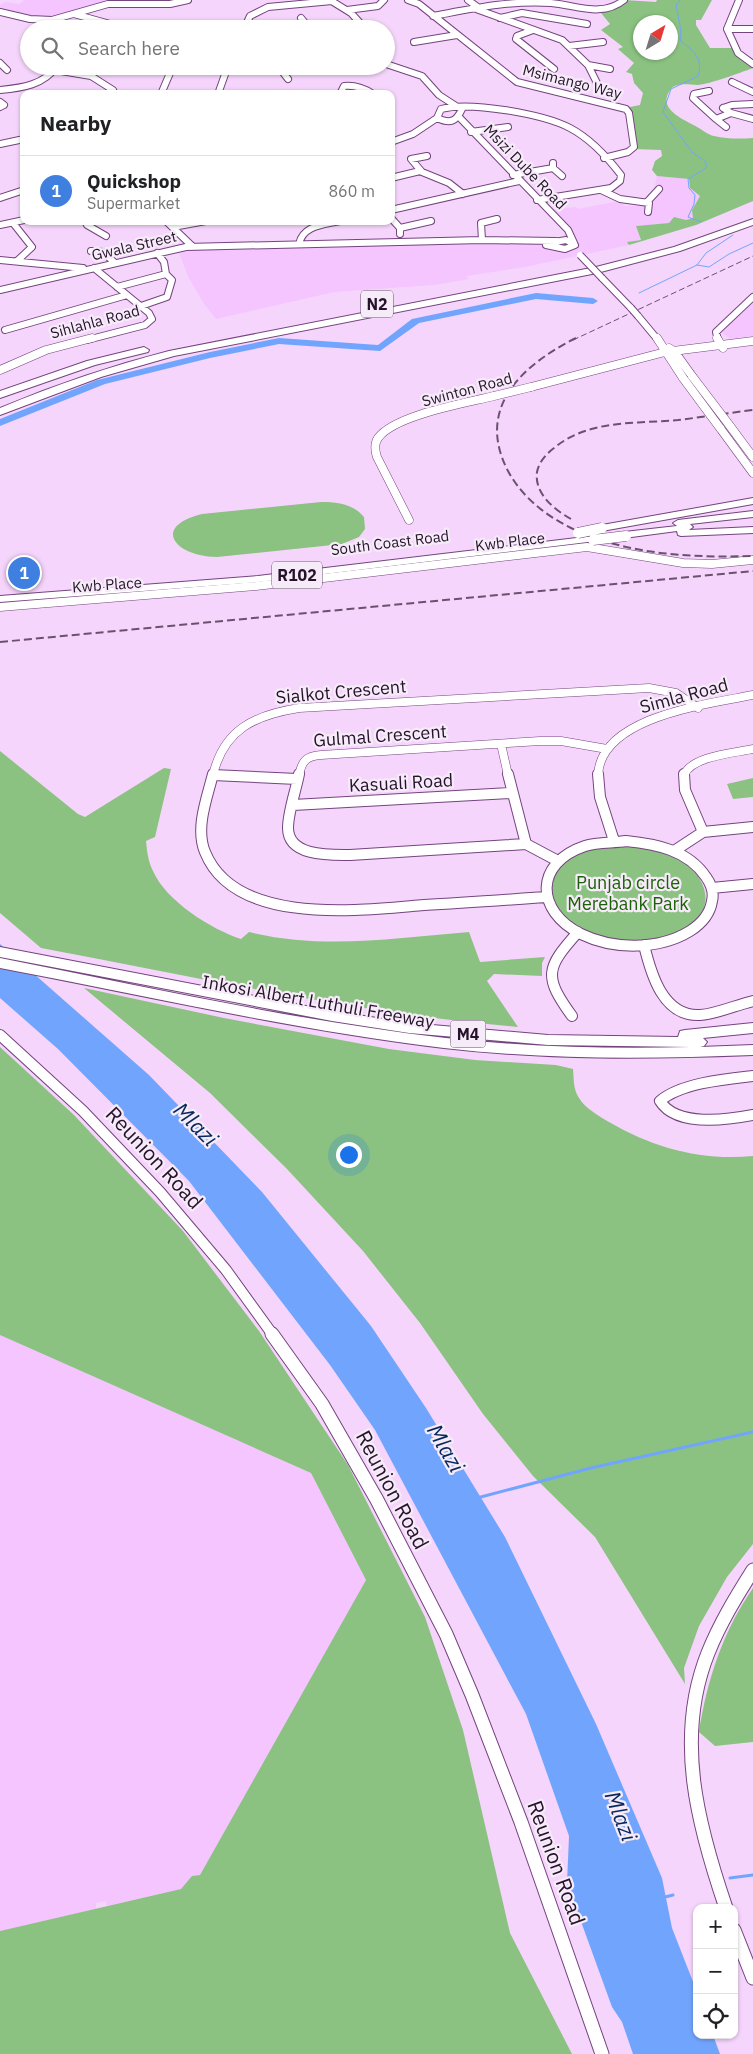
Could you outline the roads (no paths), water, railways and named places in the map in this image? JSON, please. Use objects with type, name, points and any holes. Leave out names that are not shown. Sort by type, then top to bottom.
[{"type":"highway","name":"N2","points":[[0,395],[66,371],[140,350],[564,268],[636,252],[697,235],[753,212]]},
{"type":"highway","name":"N2","points":[[0,412],[62,386],[159,356],[207,345],[597,270],[677,249],[753,222]]},
{"type":"highway","name":"Inkosi Albert Luthuli Freeway","points":[[0,952],[332,1016],[409,1028],[510,1038],[626,1042],[753,1039]]},
{"type":"highway","name":"Inkosi Albert Luthuli Freeway","points":[[0,963],[338,1029],[404,1038],[476,1046],[569,1052],[674,1053],[753,1050]]},
{"type":"highway","points":[[626,1042],[753,1028]]},
{"type":"highway","points":[[569,1052],[658,1058],[753,1060]]},
{"type":"main road","points":[[604,530],[753,502]]},
{"type":"main road","name":"South Coast Road","points":[[0,599],[265,578],[586,537],[604,530],[753,514]]},
{"type":"main road","points":[[625,536],[753,519]]},
{"type":"main road","points":[[586,537],[753,531]]},
{"type":"main road","name":"South Coast Road","points":[[0,593],[250,574],[546,539],[586,537]]},
{"type":"street","points":[[0,12],[41,20],[60,19],[106,4],[126,2],[166,5],[188,0]]},
{"type":"street","points":[[347,10],[378,6],[384,0]]},
{"type":"street","name":"Msimango Way","points":[[408,0],[419,4],[517,82],[626,109],[629,113],[634,147],[628,152],[604,158]]},
{"type":"street","points":[[468,0],[477,8],[500,18],[560,39],[588,65],[597,83]]},
{"type":"street","points":[[433,16],[505,3],[535,2],[606,9],[618,6],[624,0]]},
{"type":"street","points":[[739,0],[727,29],[738,53],[753,64]]},
{"type":"street","points":[[248,20],[251,15],[265,8],[282,4],[331,1],[347,10],[358,20]]},
{"type":"street","points":[[500,18],[514,13],[522,13],[587,24]]},
{"type":"street","points":[[74,14],[95,20]]},
{"type":"street","points":[[1,20],[9,15]]},
{"type":"street","points":[[727,29],[753,29]]},
{"type":"street","points":[[533,30],[517,36],[516,39],[554,69]]},
{"type":"street","points":[[414,42],[457,35]]},
{"type":"street","points":[[569,46],[603,42]]},
{"type":"street","points":[[588,65],[610,69]]},
{"type":"street","name":"Msizi Dube Road","points":[[395,67],[422,76],[440,95],[459,110],[469,129],[572,235],[574,245],[580,255]]},
{"type":"street","points":[[0,90],[32,84],[48,75]]},
{"type":"street","points":[[87,75],[113,90]]},
{"type":"street","points":[[164,90],[170,75]]},
{"type":"street","points":[[219,90],[225,75]]},
{"type":"street","points":[[285,75],[288,79]]},
{"type":"street","points":[[732,82],[753,92]]},
{"type":"street","points":[[342,90],[344,86],[350,85],[366,90]]},
{"type":"street","points":[[709,91],[694,94],[694,98],[726,127]]},
{"type":"street","points":[[427,126],[437,118],[441,109],[440,95]]},
{"type":"street","points":[[727,99],[732,105]]},
{"type":"street","points":[[753,104],[732,105],[723,108],[731,113],[753,119]]},
{"type":"street","points":[[441,109],[446,106],[459,110],[481,108],[506,111],[565,125],[575,131],[620,173],[622,178],[615,186],[601,190],[537,200]]},
{"type":"street","points":[[395,140],[427,126],[447,122],[459,110]]},
{"type":"street","points":[[716,119],[731,113]]},
{"type":"street","points":[[437,118],[447,122]]},
{"type":"street","name":"Msizi Dube Road","points":[[447,122],[469,129]]},
{"type":"street","points":[[469,129],[508,127]]},
{"type":"street","points":[[0,144],[20,140]]},
{"type":"street","points":[[427,156],[410,159],[427,176],[445,180],[463,194]]},
{"type":"street","points":[[513,175],[553,165],[562,176]]},
{"type":"street","points":[[395,177],[420,171]]},
{"type":"street","points":[[395,209],[519,181]]},
{"type":"street","points":[[647,202],[659,189]]},
{"type":"street","points":[[601,190],[620,199],[647,202]]},
{"type":"street","points":[[0,198],[20,191]]},
{"type":"street","points":[[0,192],[8,195]]},
{"type":"street","points":[[647,202],[650,204],[648,212]]},
{"type":"street","points":[[395,205],[399,208]]},
{"type":"street","points":[[482,240],[485,222],[497,219]]},
{"type":"street","points":[[0,225],[20,221]]},
{"type":"street","points":[[400,228],[431,221]]},
{"type":"street","points":[[13,222],[32,246],[18,261]]},
{"type":"street","points":[[395,222],[400,228],[399,242]]},
{"type":"street","points":[[87,225],[106,236]]},
{"type":"street","points":[[171,225],[192,246]]},
{"type":"street","points":[[173,227],[184,225]]},
{"type":"street","points":[[299,244],[300,235],[310,229],[325,225]]},
{"type":"street","name":"Msizi Dube Road","points":[[563,226],[566,233],[560,244],[580,255],[631,308],[665,351],[676,353]]},
{"type":"street","name":"Gwala Street","points":[[0,290],[192,246],[482,240],[516,240],[560,244]]},
{"type":"street","points":[[560,244],[570,241],[574,245]]},
{"type":"street","points":[[91,251],[103,252],[115,263]]},
{"type":"street","points":[[141,306],[168,297],[172,280],[166,274],[164,262],[157,253]]},
{"type":"street","points":[[2,261],[94,268]]},
{"type":"street","name":"Sihlahla Road","points":[[0,370],[46,350],[145,325],[152,319],[149,312],[94,268]]},
{"type":"street","points":[[118,287],[166,274]]},
{"type":"street","points":[[5,330],[126,295]]},
{"type":"street","points":[[722,347],[716,336],[718,330],[753,297]]},
{"type":"street","points":[[722,347],[753,341]]},
{"type":"street","points":[[722,347],[753,346]]},
{"type":"street","name":"Swinton Road","points":[[409,520],[377,457],[375,448],[378,438],[387,431],[409,419],[654,356],[665,351],[676,353],[722,347]]},
{"type":"street","points":[[665,351],[753,473]]},
{"type":"street","points":[[676,353],[753,457]]},
{"type":"street","name":"Kwb Place","points":[[0,607],[256,586],[587,547],[683,563],[719,564],[753,560]]},
{"type":"street","name":"Sialkot Crescent","points":[[546,897],[324,910],[288,906],[256,898],[235,887],[221,875],[207,857],[202,844],[202,833],[213,775],[220,752],[231,737],[250,723],[285,710],[650,688],[674,691],[698,708]]},
{"type":"street","name":"Simla Road","points":[[614,841],[602,803],[597,778],[600,762],[607,749],[624,732],[641,723],[753,695]]},
{"type":"street","name":"Gulmal Crescent","points":[[526,844],[350,855],[317,854],[303,849],[291,840],[288,829],[302,761],[310,756],[561,741],[607,749]]},
{"type":"street","points":[[501,744],[511,793],[526,844],[558,861]]},
{"type":"street","points":[[703,832],[686,793],[683,778],[685,770],[698,762],[753,749]]},
{"type":"street","points":[[213,775],[297,780]]},
{"type":"street","name":"Kasuali Road","points":[[293,805],[511,793]]},
{"type":"street","points":[[674,851],[703,832],[753,827]]},
{"type":"street","points":[[614,841],[639,842],[674,851],[700,869],[712,888],[711,908],[697,927],[671,941],[644,945],[606,942],[578,932],[553,913],[546,897],[546,881],[548,874],[558,861],[583,847],[614,841]]},
{"type":"street","points":[[712,888],[753,884]]},
{"type":"street","points":[[572,1016],[553,987],[550,971],[555,957],[578,932]]},
{"type":"street","points":[[644,945],[650,970],[661,991],[682,1014],[701,1015],[753,1001]]},
{"type":"street","name":"Reunion Road","points":[[0,1035],[83,1111],[160,1192],[226,1270],[322,1404],[377,1500],[446,1634],[472,1695],[521,1822],[602,2054]]},
{"type":"street","points":[[753,1076],[704,1084],[665,1096],[660,1101],[662,1107],[668,1111],[690,1118],[720,1120],[753,1115]]},
{"type":"street","points":[[725,1904],[709,1862],[698,1824],[690,1770],[690,1738],[695,1697],[705,1656],[723,1618],[753,1570]]},
{"type":"street","points":[[738,1940],[753,1978]]},
{"type":"water","name":"Mlazi","points":[[0,944],[149,1075],[262,1192],[371,1326],[426,1408],[505,1537],[596,1724],[662,1878],[672,1928],[693,1982],[693,2039],[714,2039],[720,2054],[633,2054],[622,2022],[612,2007],[567,1883],[569,1836],[526,1714],[375,1430],[330,1365],[189,1181],[58,1049],[0,998]]},
{"type":"waterway","points":[[680,0],[676,5],[681,31],[680,40],[696,55],[700,64],[698,76],[671,89],[663,112],[692,152],[706,162],[706,168],[688,179],[689,188],[695,195],[694,204],[688,217],[701,222]]},
{"type":"waterway","points":[[697,265],[706,253],[733,235]]},
{"type":"waterway","points":[[697,265],[709,267],[729,254],[753,243]]},
{"type":"waterway","points":[[639,293],[697,265]]},
{"type":"waterway","points":[[0,423],[101,382],[210,355],[279,341],[380,348],[416,321],[536,296],[593,301]]},
{"type":"waterway","points":[[477,1498],[591,1468],[753,1432]]},
{"type":"waterway","points":[[730,1878],[753,1875]]},
{"type":"waterway","points":[[665,1897],[673,1895]]},
{"type":"railway","points":[[573,340],[753,256]]},
{"type":"railway","points":[[576,338],[538,361],[522,375],[509,391],[501,408],[497,427],[499,448],[508,471],[520,489],[543,511],[561,523],[592,537],[615,544],[660,553],[753,556]]},
{"type":"railway","points":[[571,519],[552,506],[542,494],[537,480],[538,468],[543,458],[551,450],[568,439],[598,427],[678,420],[753,410]]},
{"type":"railway","points":[[0,642],[753,571]]},
{"type":"place","name":"Quickshop","points":[[24,573]]},
{"type":"park label","name":"Punjab circle Merebank Park","points":[[628,893]]}]
